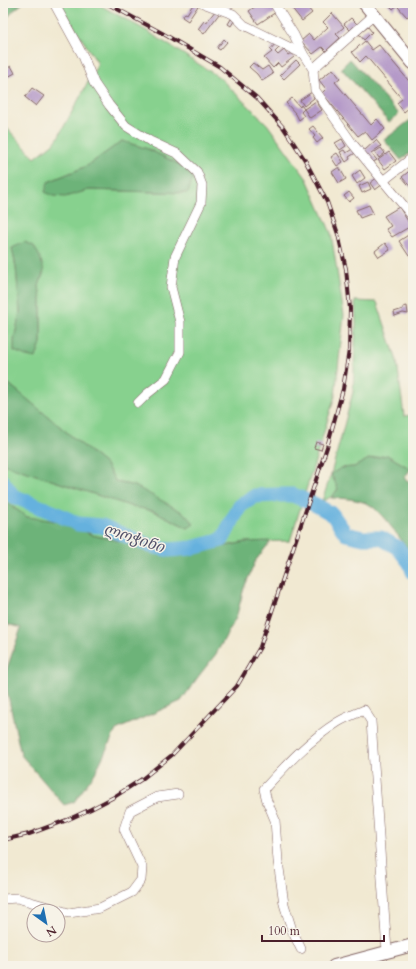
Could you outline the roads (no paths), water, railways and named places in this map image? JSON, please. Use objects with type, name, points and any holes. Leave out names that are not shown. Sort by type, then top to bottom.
[{"type":"street","points":[[54,3],[83,56],[94,83],[108,105],[126,126],[150,141],[178,154],[198,172],[202,185],[201,203],[175,257],[171,287],[180,322],[180,352],[166,379],[138,403]]},
{"type":"street","points":[[203,3],[233,14],[244,26],[303,54]]},
{"type":"street","points":[[277,4],[303,54],[313,69],[315,90],[352,144],[412,213]]},
{"type":"street","points":[[313,69],[371,7],[413,63]]},
{"type":"street","points":[[383,181],[413,156]]},
{"type":"street","points":[[301,949],[292,930],[284,904],[278,861],[275,820],[264,789],[314,738],[339,721],[364,710],[371,721],[387,951]]},
{"type":"street","points":[[3,899],[17,898],[69,913],[100,908],[132,892],[141,880],[142,867],[124,829],[130,811],[157,797],[178,794]]},
{"type":"street","points":[[334,966],[413,945]]},
{"type":"waterway","name":"ლოჭინი","points":[[3,482],[13,496],[78,524],[102,526],[151,546],[169,550],[192,548],[222,540],[240,506],[255,496],[293,495],[332,514],[346,534],[363,538],[381,538],[398,548],[410,563],[413,572]]},
{"type":"railway","points":[[3,840],[29,834],[67,820],[114,797],[142,779],[172,755],[237,686],[260,647],[327,447],[343,389],[349,350],[350,309],[346,269],[338,234],[327,202],[305,160],[283,127],[257,98],[220,67],[162,33],[106,3]]}]
